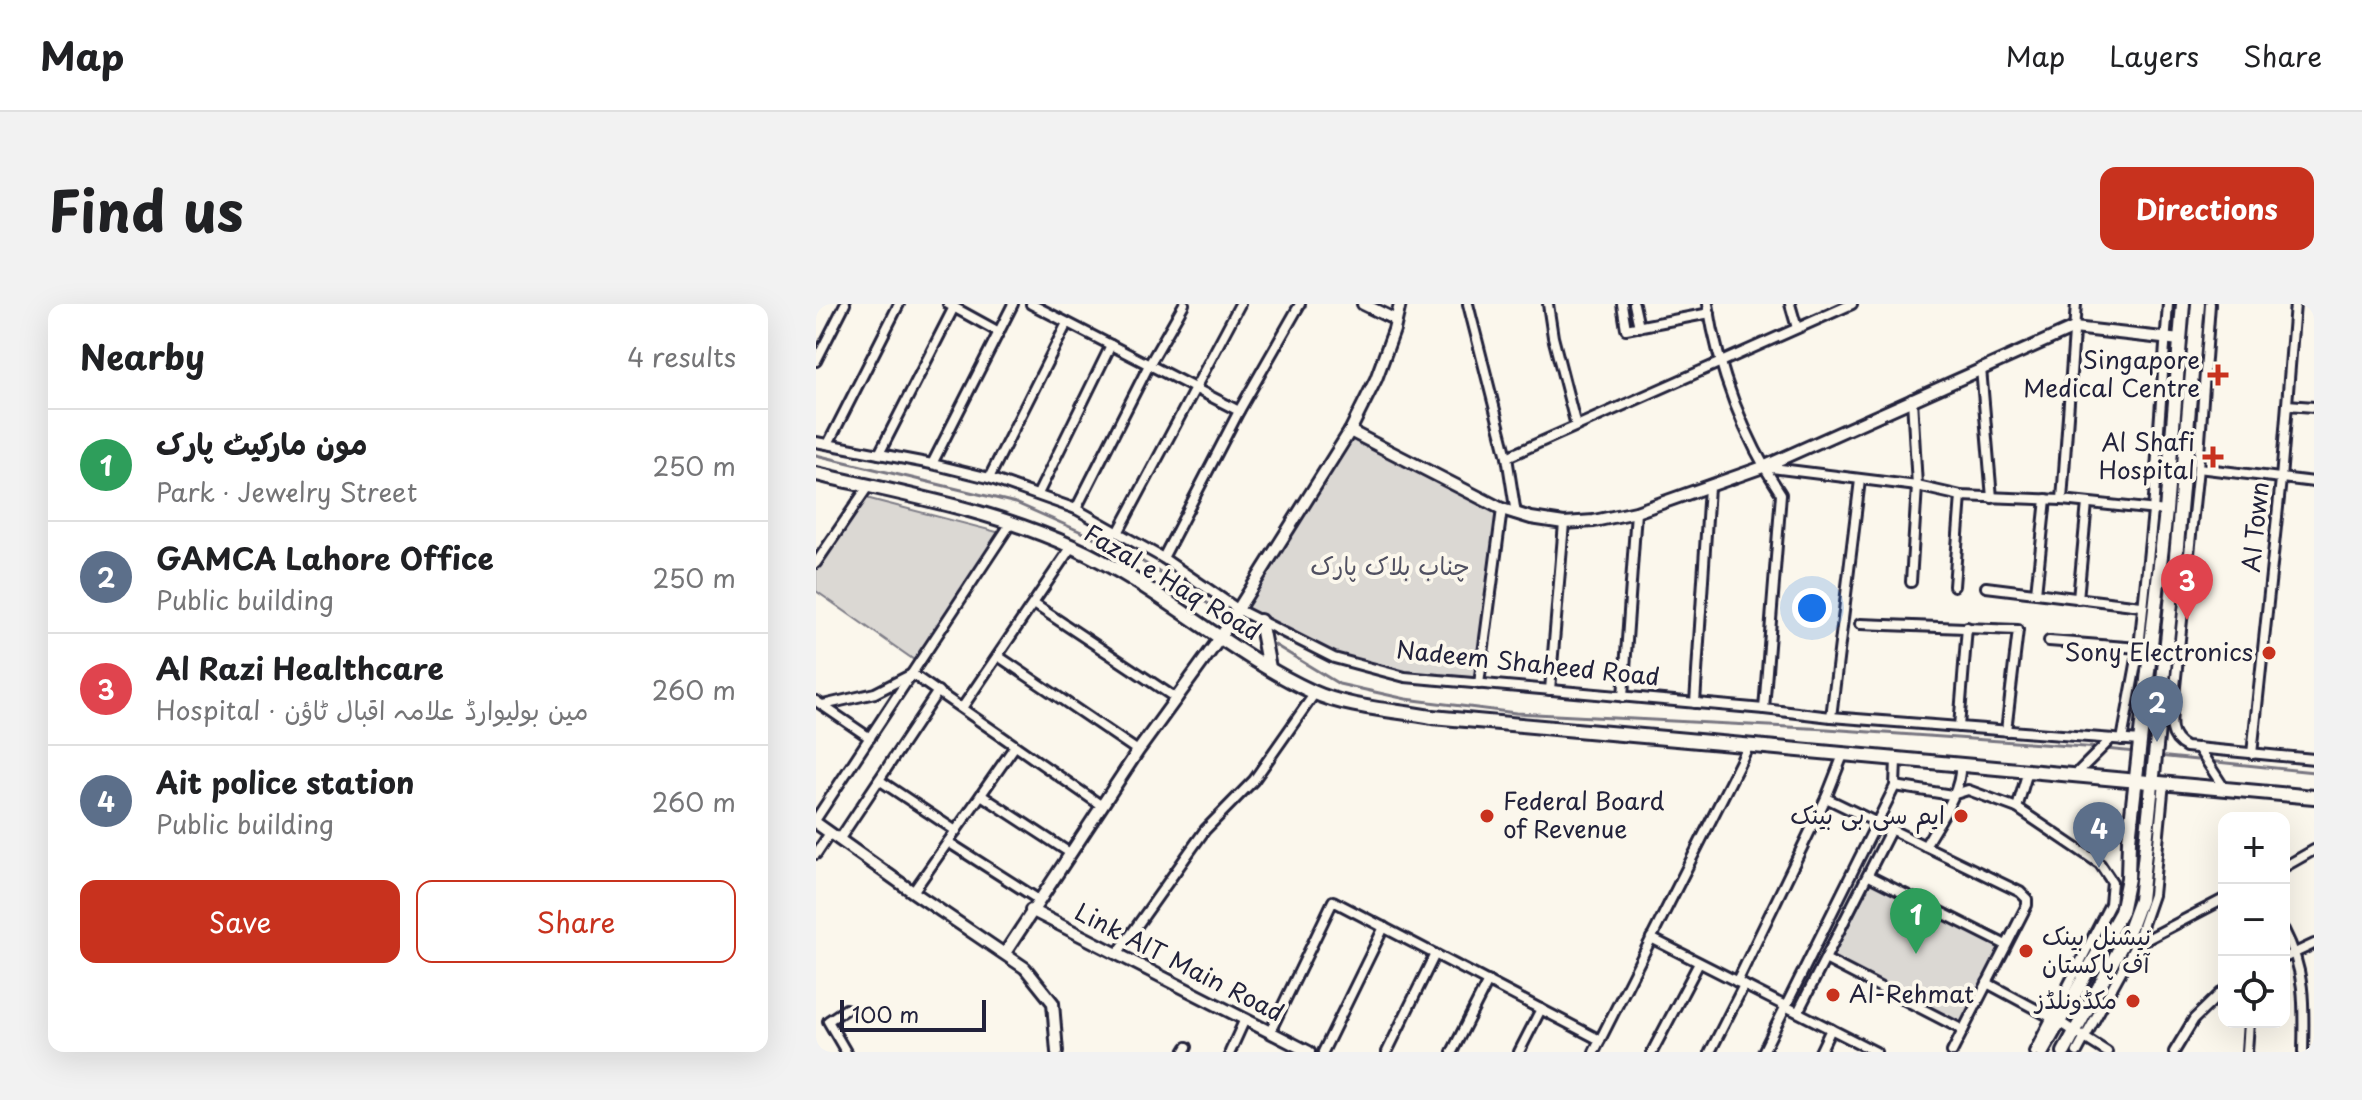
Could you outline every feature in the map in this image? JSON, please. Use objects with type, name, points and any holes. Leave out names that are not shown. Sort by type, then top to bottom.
[{"type":"main road","points":[[2042,1052],[2055,1019],[2121,912],[2128,878],[2159,511],[2183,304]]},
{"type":"main road","points":[[2064,1052],[2079,1036],[2140,900],[2157,778],[2157,748],[2167,695],[2198,304]]},
{"type":"main road","name":"Fazal e Haq Road","points":[[817,475],[940,502],[1011,523],[1072,546],[1109,565],[1269,668],[1315,693]]},
{"type":"main road","points":[[1261,622],[1269,668]]},
{"type":"main road","points":[[1315,693],[1346,702],[1432,717],[1960,766],[2136,773],[2224,788],[2314,797]]},
{"type":"street","points":[[816,361],[845,304]]},
{"type":"street","points":[[828,444],[899,304]]},
{"type":"street","points":[[932,464],[1013,304]]},
{"type":"street","points":[[1031,304],[1239,411]]},
{"type":"street","points":[[1076,509],[1149,365],[1184,304]]},
{"type":"street","points":[[1119,531],[1240,304]]},
{"type":"street","points":[[1163,558],[1239,411],[1300,304]]},
{"type":"street","points":[[1363,304],[1396,320]]},
{"type":"street","points":[[1005,953],[1138,751],[1238,611],[1350,431],[1376,379],[1400,304]]},
{"type":"street","points":[[1468,304],[1507,457],[1516,514]]},
{"type":"street","points":[[1548,304],[1553,337],[1576,426]]},
{"type":"street","points":[[1622,304],[1626,329],[1709,308],[1720,364],[1763,467],[1781,494],[1764,709]]},
{"type":"street","points":[[1634,304],[1639,327]]},
{"type":"street","points":[[1790,304],[1797,328]]},
{"type":"street","points":[[1507,457],[1852,304]]},
{"type":"street","points":[[2062,500],[2076,304]]},
{"type":"street","points":[[2122,740],[2139,648],[2141,606],[2159,511],[2168,304]]},
{"type":"street","points":[[2210,304],[2198,468],[2167,695],[2171,730],[2181,744],[2198,748],[2314,759]]},
{"type":"street","name":"AI Town","points":[[2252,754],[2281,479],[2295,304]]},
{"type":"street","points":[[879,454],[951,306],[999,332]]},
{"type":"street","points":[[989,478],[1067,323]]},
{"type":"street","points":[[1350,431],[1502,509],[1564,523],[1594,521],[1636,512],[1763,467],[2074,328],[2180,340]]},
{"type":"street","points":[[1038,494],[1111,345]]},
{"type":"street","points":[[1981,368],[1992,498]]},
{"type":"street","points":[[1911,582],[1917,486],[1912,399]]},
{"type":"street","points":[[2287,405],[2314,407]]},
{"type":"street","name":"Nadeem Shaheed Road","points":[[816,442],[989,478],[1076,509],[1163,558],[1238,611],[1334,658],[1405,677],[2140,744]]},
{"type":"street","points":[[1763,467],[1917,486],[1961,496],[2062,500],[2159,511]]},
{"type":"street","points":[[2198,468],[2314,482]]},
{"type":"street","points":[[1831,717],[1860,480]]},
{"type":"street","points":[[816,563],[869,485]]},
{"type":"street","points":[[1695,703],[1709,487]]},
{"type":"street","points":[[1954,586],[1961,496]]},
{"type":"street","points":[[2036,593],[2046,499]]},
{"type":"street","points":[[2078,599],[2087,503]]},
{"type":"street","points":[[1479,684],[1502,509]]},
{"type":"street","points":[[1623,697],[1636,512]]},
{"type":"street","points":[[1011,523],[816,821],[1025,968],[1053,1003],[1057,1052]]},
{"type":"street","points":[[1550,690],[1564,523]]},
{"type":"street","points":[[962,708],[1072,546]]},
{"type":"street","points":[[1986,587],[2141,606]]},
{"type":"street","points":[[1034,604],[1177,699]]},
{"type":"street","points":[[1860,624],[2018,630],[2006,731]]},
{"type":"street","points":[[1959,727],[1967,627]]},
{"type":"street","points":[[2049,641],[2139,648]]},
{"type":"street","points":[[998,656],[1138,751]]},
{"type":"street","points":[[912,674],[1102,806]]},
{"type":"street","points":[[819,703],[875,693],[912,674]]},
{"type":"street","points":[[816,854],[835,836],[879,780],[938,691]]},
{"type":"street","points":[[1117,954],[1205,830],[1254,780],[1315,693]]},
{"type":"street","points":[[819,703],[870,738]]},
{"type":"street","points":[[2077,773],[2110,741]]},
{"type":"street","points":[[913,892],[1015,746]]},
{"type":"street","points":[[1594,1052],[1748,747]]},
{"type":"street","points":[[2198,748],[2224,788]]},
{"type":"street","points":[[1710,1052],[1843,755]]},
{"type":"street","points":[[1763,1052],[1895,786],[1896,760]]},
{"type":"street","points":[[1925,846],[1952,795],[1961,773],[1960,766]]},
{"type":"street","points":[[2017,808],[2028,771]]},
{"type":"street","points":[[2077,1052],[2079,1036],[2136,944],[2153,895],[2157,778]]},
{"type":"street","points":[[879,780],[956,831]]},
{"type":"street","points":[[1895,786],[1952,795],[1968,790],[2017,808],[2096,860],[2112,882],[2110,904],[2055,1019],[2034,1052]]},
{"type":"street","points":[[981,795],[1070,853]]},
{"type":"street","points":[[1826,798],[2020,892],[2027,899],[2027,905],[1952,1052]]},
{"type":"street","points":[[1798,1012],[1890,831]]},
{"type":"street","points":[[948,842],[1039,900]]},
{"type":"street","points":[[2290,864],[2314,850]]},
{"type":"street","points":[[1869,876],[2006,945]]},
{"type":"street","points":[[2112,882],[2128,878]]},
{"type":"street","points":[[1270,1032],[1333,901],[1600,1040]]},
{"type":"street","points":[[2115,955],[2218,902]]},
{"type":"street","name":"Link AIT Main Road","points":[[1031,910],[1309,1052]]},
{"type":"street","points":[[1323,1052],[1384,927]]},
{"type":"street","points":[[1651,938],[1876,1052]]},
{"type":"street","points":[[2290,942],[2296,953],[2304,990],[2303,1052]]},
{"type":"street","points":[[2289,956],[2314,944]]},
{"type":"street","points":[[1387,1052],[1435,954]]},
{"type":"street","points":[[1827,960],[1963,1030]]},
{"type":"street","points":[[1652,1052],[1699,963]]},
{"type":"street","points":[[1452,1052],[1488,981]]},
{"type":"street","points":[[1987,983],[2055,1019],[2107,1052]]},
{"type":"street","points":[[2174,1052],[2194,1019],[2218,996]]},
{"type":"street","points":[[846,1009],[828,1021],[846,1052]]},
{"type":"street","points":[[1519,1052],[1541,1009]]},
{"type":"street","points":[[1230,1052],[1245,1019]]},
{"type":"street","points":[[2247,1052],[2249,1028]]},
{"type":"street","points":[[1820,1052],[1831,1029]]},
{"type":"street","points":[[2303,1036],[2314,1044]]},
{"type":"green space","name":"چناب بلاک پارک","points":[[1350,431],[1502,509],[1479,684],[1405,677],[1334,658],[1239,610]]},
{"type":"green space","points":[[866,498],[1001,533],[917,662],[816,591],[816,565]]},
{"type":"green space","points":[[1871,882],[2000,948],[1961,1026],[1831,960]]},
{"type":"waterway","points":[[816,455],[1016,503],[1129,553],[1229,617]]},
{"type":"waterway","points":[[1235,621],[1260,637]]},
{"type":"waterway","points":[[1270,642],[1339,684],[1406,699],[1516,713],[1827,729],[2099,748]]},
{"type":"waterway","points":[[2106,749],[2135,752]]},
{"type":"waterway","points":[[2158,756],[2314,772]]},
{"type":"place","name":"Singapore Medical Centre","points":[[2218,375]]},
{"type":"place","name":"Al Shafi Hospital","points":[[2213,457]]},
{"type":"place","name":"Al Razi Healthcare","points":[[2187,620]]},
{"type":"place","name":"Sony Electronics","points":[[2269,653]]},
{"type":"place","name":"GAMCA Lahore Office","points":[[2157,742]]},
{"type":"place","name":"Federal Board of Revenue","points":[[1487,816]]},
{"type":"place","name":"ایم سی بی بینک","points":[[1961,816]]},
{"type":"place","name":"Ait police station","points":[[2099,868]]},
{"type":"place","name":"نیشنل بینک آف پاکستان","points":[[2026,951]]},
{"type":"place","name":"مون مارکیٹ پارک","points":[[1916,954]]},
{"type":"place","name":"Al-Rehmat","points":[[1833,995]]},
{"type":"place","name":"مکڈونلڈز","points":[[2133,1001]]}]
